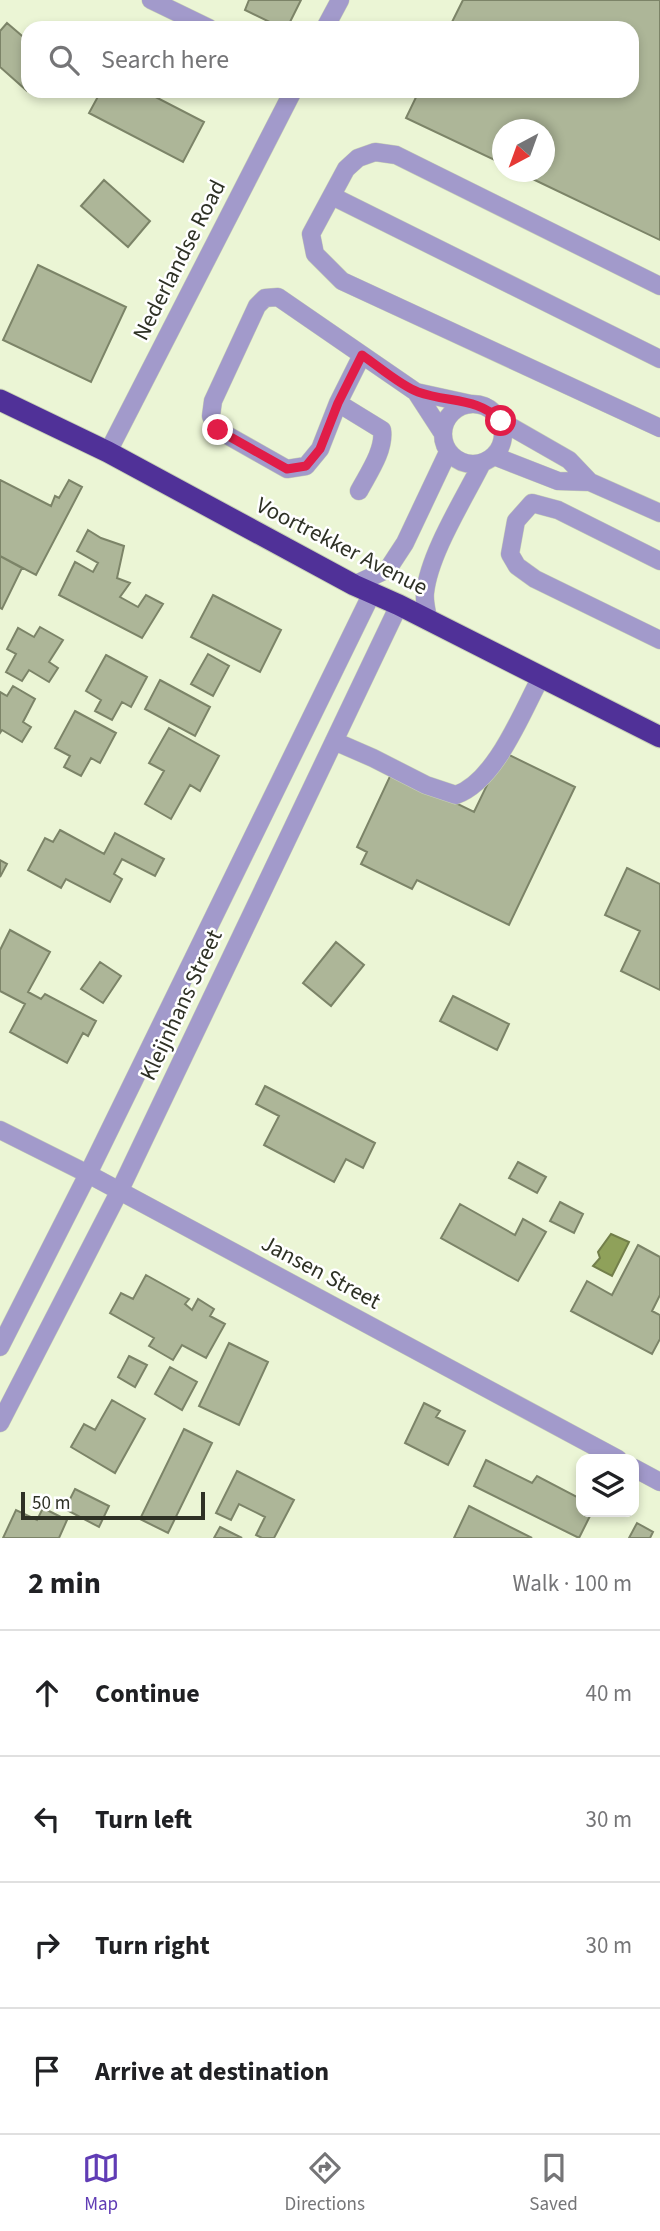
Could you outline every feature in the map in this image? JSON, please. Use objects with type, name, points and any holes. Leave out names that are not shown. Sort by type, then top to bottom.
[{"type":"highway","name":"Voortrekker Avenue","points":[[0,400],[108,452],[363,589],[660,737]]},
{"type":"street","points":[[151,0],[194,21]]},
{"type":"street","points":[[329,21],[340,0]]},
{"type":"street","name":"Nederlandse Road","points":[[108,452],[289,98]]},
{"type":"street","points":[[660,286],[396,155],[375,152],[358,158],[346,169],[311,234],[315,254],[342,281],[660,428]]},
{"type":"street","points":[[332,196],[660,359]]},
{"type":"street","points":[[362,355],[338,403],[320,449],[306,466],[287,469],[218,430],[211,416],[219,389],[257,306],[265,298],[278,297],[416,392],[482,405],[501,421],[569,460],[590,482]]},
{"type":"street","points":[[416,392],[442,432]]},
{"type":"street","points":[[338,403],[382,430],[383,438],[379,451],[359,491]]},
{"type":"street","points":[[471,404],[451,413],[442,432],[448,452],[464,463],[488,459],[558,481],[590,482],[660,513]]},
{"type":"street","points":[[428,620],[424,596],[427,579],[437,554],[488,459],[502,442],[501,421]]},
{"type":"street","points":[[363,589],[388,569],[405,543],[448,452]]},
{"type":"street","points":[[660,561],[558,510],[532,503],[516,521],[510,554],[517,566],[535,579],[660,640]]},
{"type":"street","name":"Kleijnhans Street","points":[[0,1346],[88,1174],[363,589]]},
{"type":"street","name":"Kleijnhans Street","points":[[0,1423],[119,1192],[399,605]]},
{"type":"street","points":[[334,741],[426,785],[456,795],[473,786],[499,754],[541,677]]},
{"type":"street","name":"Jansen Street","points":[[0,1130],[88,1174],[609,1454]]},
{"type":"street","points":[[639,1471],[660,1482]]},
{"type":"shaded area","points":[[611,1234],[629,1242],[612,1276],[593,1266],[600,1258],[598,1252]]},
{"type":"building","points":[[249,0],[301,0],[290,21],[268,21],[245,10]]},
{"type":"building","points":[[463,0],[660,0],[660,240],[539,182],[555,182],[555,119],[492,119],[492,159],[406,118],[416,98],[639,98],[639,21],[452,21]]},
{"type":"building","points":[[7,23],[21,35],[21,86],[0,67],[0,31]]},
{"type":"building","points":[[97,98],[158,98],[204,122],[183,162],[89,113]]},
{"type":"building","points":[[104,180],[150,221],[128,247],[81,206]]},
{"type":"building","points":[[38,265],[126,307],[91,382],[3,340]]},
{"type":"building","points":[[0,480],[51,506],[55,496],[59,498],[69,480],[82,487],[36,575],[0,556]]},
{"type":"building","points":[[88,530],[124,546],[117,578],[130,583],[120,597],[138,607],[146,595],[163,604],[142,638],[59,595],[75,562],[93,572],[98,563],[77,551]]},
{"type":"building","points":[[0,556],[22,568],[2,609],[0,608]]},
{"type":"building","points":[[213,595],[281,630],[260,672],[191,637]]},
{"type":"building","points":[[40,627],[63,640],[49,662],[58,668],[49,682],[29,670],[22,681],[6,672],[16,654],[7,649],[18,628],[34,637]]},
{"type":"building","points":[[208,654],[229,666],[213,696],[191,684]]},
{"type":"building","points":[[106,655],[147,677],[131,707],[122,702],[112,720],[95,711],[101,700],[86,691]]},
{"type":"building","points":[[160,680],[210,707],[195,736],[145,709]]},
{"type":"building","points":[[13,686],[35,699],[23,722],[31,727],[22,742],[2,730],[0,733],[0,692],[7,696]]},
{"type":"building","points":[[75,711],[116,733],[100,763],[91,758],[81,776],[64,767],[70,756],[55,748]]},
{"type":"building","points":[[169,728],[219,756],[200,791],[190,785],[171,819],[145,804],[164,771],[149,763]]},
{"type":"building","points":[[503,752],[575,787],[509,925],[417,880],[412,889],[361,864],[367,852],[357,847],[392,772],[474,812]]},
{"type":"building","points":[[60,830],[104,854],[115,833],[164,859],[155,876],[122,859],[114,874],[122,879],[110,902],[66,879],[61,888],[28,870],[45,838],[53,842]]},
{"type":"building","points":[[0,860],[7,864],[0,877]]},
{"type":"building","points":[[627,868],[660,884],[660,990],[621,971],[640,931],[605,915]]},
{"type":"building","points":[[10,930],[50,952],[28,992],[41,999],[45,994],[96,1021],[88,1036],[83,1033],[67,1063],[10,1032],[25,1004],[0,991],[0,950]]},
{"type":"building","points":[[336,942],[364,965],[331,1006],[303,983]]},
{"type":"building","points":[[100,962],[121,976],[103,1003],[81,989]]},
{"type":"building","points":[[453,996],[509,1024],[497,1050],[440,1021]]},
{"type":"building","points":[[265,1086],[375,1143],[363,1168],[346,1159],[334,1182],[264,1145],[279,1116],[256,1104]]},
{"type":"building","points":[[518,1162],[546,1177],[537,1193],[509,1178]]},
{"type":"building","points":[[560,1202],[583,1214],[574,1233],[550,1221]]},
{"type":"building","points":[[460,1204],[515,1235],[523,1219],[546,1232],[518,1281],[441,1238]]},
{"type":"building","points":[[638,1245],[660,1257],[660,1295],[652,1311],[660,1315],[660,1339],[652,1354],[571,1311],[587,1281],[612,1295]]},
{"type":"building","points":[[146,1275],[189,1299],[185,1304],[192,1310],[198,1299],[214,1309],[210,1316],[225,1324],[206,1358],[182,1345],[173,1360],[149,1346],[154,1338],[110,1313],[121,1293],[133,1299]]},
{"type":"building","points":[[229,1343],[268,1362],[239,1425],[199,1406]]},
{"type":"building","points":[[129,1356],[147,1365],[135,1387],[118,1377]]},
{"type":"building","points":[[170,1367],[197,1382],[182,1410],[155,1394]]},
{"type":"building","points":[[112,1400],[145,1419],[115,1473],[71,1447],[84,1424],[95,1430]]},
{"type":"building","points":[[424,1403],[440,1411],[436,1417],[465,1431],[448,1465],[405,1443]]},
{"type":"building","points":[[184,1429],[212,1443],[168,1533],[140,1519]]},
{"type":"building","points":[[486,1460],[532,1483],[537,1476],[576,1496],[576,1517],[590,1517],[579,1538],[474,1486]]},
{"type":"building","points":[[237,1471],[294,1500],[274,1538],[256,1535],[265,1517],[239,1504],[231,1520],[216,1513]]},
{"type":"building","points":[[75,1489],[109,1506],[99,1527],[65,1509]]},
{"type":"building","points":[[469,1506],[532,1538],[454,1538]]},
{"type":"building","points":[[43,1508],[67,1520],[59,1538],[3,1538],[16,1510],[37,1520]]},
{"type":"building","points":[[637,1523],[653,1532],[650,1538],[629,1538]]},
{"type":"building","points":[[220,1527],[242,1538],[214,1538]]},
{"type":"route","points":[[218,430],[287,469],[306,466],[320,449],[338,403],[362,355],[416,392],[482,405],[501,421]]}]
